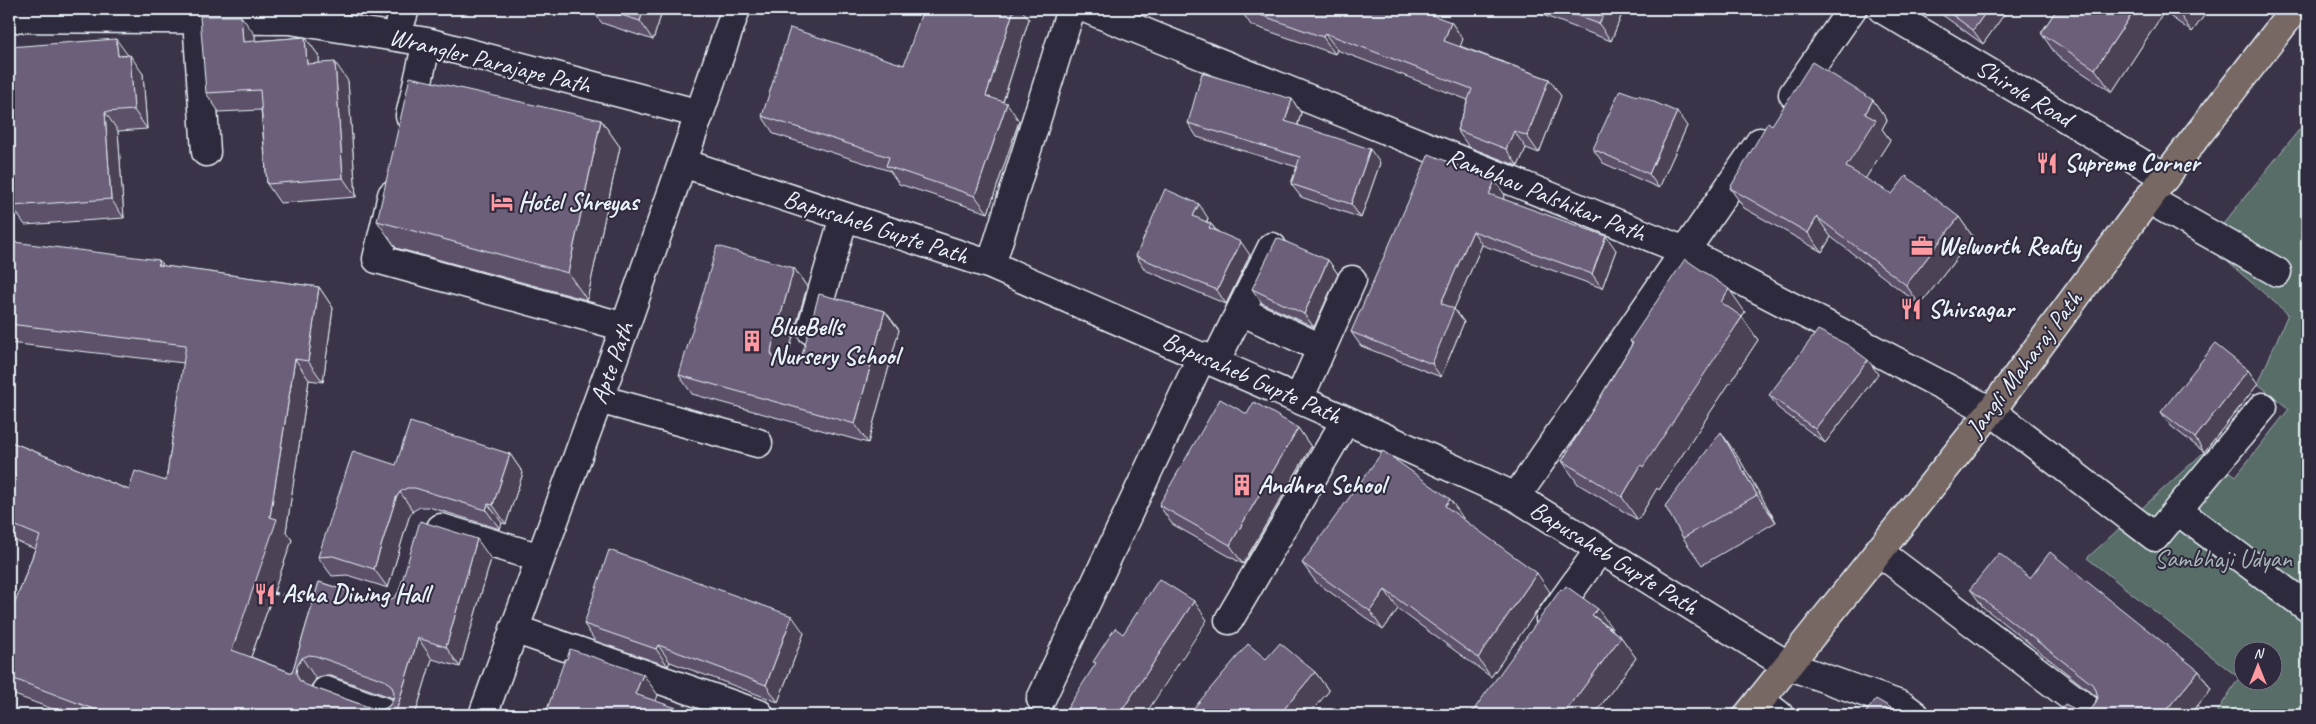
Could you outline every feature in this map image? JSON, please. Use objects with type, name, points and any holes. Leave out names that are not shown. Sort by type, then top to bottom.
[{"type":"main road","name":"Jangli Maharaj Path","points":[[1762,710],[1787,665],[1990,411],[2148,199],[2296,9]]},
{"type":"street","points":[[396,37],[405,9]]},
{"type":"street","name":"Apte Path","points":[[483,715],[625,327],[736,9]]},
{"type":"street","points":[[991,266],[1071,9]]},
{"type":"street","name":"Rambhau Palshikar Path","points":[[1087,9],[1685,251],[1990,411],[2155,537],[2178,511]]},
{"type":"street","points":[[1516,497],[1852,9]]},
{"type":"street","name":"Shirole Road","points":[[1882,9],[2165,177]]},
{"type":"street","name":"Wrangler Parajape Path","points":[[9,18],[197,19],[239,14],[290,20],[427,42],[700,114]]},
{"type":"street","points":[[197,19],[206,152]]},
{"type":"street","points":[[405,137],[427,42]]},
{"type":"street","name":"Bapusaheb Gupte Path","points":[[683,163],[991,266],[1346,420],[1516,497],[1787,665],[1902,706],[1915,715]]},
{"type":"street","points":[[396,175],[377,259],[625,327]]},
{"type":"street","points":[[2148,199],[2277,272]]},
{"type":"street","points":[[805,351],[844,216]]},
{"type":"street","points":[[1041,699],[1208,359],[1240,311],[1272,247]]},
{"type":"street","points":[[1299,399],[1352,280]]},
{"type":"street","points":[[1240,311],[1321,348]]},
{"type":"street","points":[[599,398],[758,443]]},
{"type":"street","points":[[2263,407],[2178,511],[2307,607]]},
{"type":"street","points":[[1229,620],[1346,420]]},
{"type":"street","points":[[418,541],[424,522],[540,558]]},
{"type":"street","points":[[1534,642],[1600,549]]},
{"type":"street","points":[[1878,552],[2095,715]]},
{"type":"street","points":[[514,629],[759,714]]},
{"type":"street","points":[[326,691],[393,715]]},
{"type":"path","points":[[273,593],[286,596]]},
{"type":"green space","name":"Sambhaji Udyan","points":[[2307,120],[2307,715],[2215,715],[2234,686],[2234,692],[2284,692],[2284,642],[2234,642],[2234,674],[2087,558],[2204,452],[2236,476],[2289,409],[2258,384],[2288,314],[2207,244]]},
{"type":"building","points":[[602,9],[644,9],[640,21]]},
{"type":"building","points":[[923,9],[1014,9],[986,96],[1007,103],[975,196],[886,166],[889,157],[762,116],[790,28],[904,65]]},
{"type":"building","points":[[1243,9],[1377,9],[1384,11],[1384,9],[1416,9],[1451,22],[1444,41],[1549,79],[1527,136],[1514,131],[1506,149],[1457,130],[1472,89],[1325,33],[1323,37]]},
{"type":"building","points":[[1559,9],[1606,9],[1599,24]]},
{"type":"building","points":[[1944,9],[1988,9],[1973,30]]},
{"type":"building","points":[[2057,9],[2135,9],[2095,69],[2041,33]]},
{"type":"building","points":[[200,16],[241,16],[243,42],[305,37],[307,64],[335,62],[343,178],[267,184],[260,90],[206,93]]},
{"type":"building","points":[[116,39],[118,56],[130,55],[134,110],[105,112],[111,199],[12,206],[9,163],[9,47]]},
{"type":"building","points":[[1812,62],[1873,100],[1865,114],[1876,120],[1846,167],[1892,194],[1906,176],[1959,217],[1906,285],[1817,217],[1808,233],[1730,188],[1768,122],[1772,125]]},
{"type":"building","points":[[1202,73],[1292,99],[1285,121],[1370,149],[1351,204],[1291,184],[1300,157],[1188,123]]},
{"type":"building","name":"Hotel Shreyas","points":[[410,77],[601,120],[568,273],[377,221]]},
{"type":"building","points":[[1620,90],[1638,95],[1677,112],[1649,174],[1593,149]]},
{"type":"building","points":[[1429,154],[1495,181],[1489,194],[1606,236],[1592,274],[1473,231],[1441,303],[1454,309],[1432,364],[1351,332]]},
{"type":"building","points":[[1165,189],[1199,204],[1193,216],[1211,224],[1209,228],[1241,242],[1217,290],[1136,256]]},
{"type":"building","points":[[1277,238],[1328,260],[1304,314],[1252,289]]},
{"type":"building","points":[[13,242],[159,260],[158,265],[319,287],[308,361],[295,359],[270,517],[277,519],[232,650],[292,673],[319,582],[379,601],[388,601],[395,597],[399,591],[420,521],[477,539],[446,647],[418,638],[395,715],[109,715],[9,677],[9,619],[40,536],[9,523],[9,441],[129,490],[135,471],[166,481],[186,345],[9,324],[9,250],[13,250]],"holes":[[[309,655],[384,680],[391,685],[394,692],[393,700],[389,706],[382,710],[374,709],[306,685],[299,680],[296,673],[297,666],[302,658]]]},
{"type":"building","points":[[717,246],[794,268],[771,353],[775,360],[782,365],[791,365],[797,362],[802,355],[819,294],[885,311],[855,424],[679,375]]},
{"type":"building","points":[[1685,259],[1729,289],[1721,302],[1742,317],[1643,467],[1641,465],[1622,497],[1562,461],[1633,343],[1630,341]]},
{"type":"building","points":[[1818,330],[1848,345],[1868,360],[1815,429],[1769,395]]},
{"type":"building","points":[[2215,344],[2248,370],[2195,438],[2161,412]]},
{"type":"building","name":"Andhra School","points":[[1220,399],[1247,414],[1254,402],[1298,428],[1230,545],[1159,505]]},
{"type":"building","points":[[410,422],[510,454],[493,505],[488,504],[486,510],[415,488],[407,488],[400,492],[396,498],[374,569],[333,556],[318,557],[353,451],[396,465]]},
{"type":"building","points":[[1721,432],[1757,495],[1683,538],[1665,506]]},
{"type":"building","points":[[1383,451],[1450,499],[1445,506],[1537,573],[1478,658],[1385,590],[1370,611],[1302,563]]},
{"type":"building","points":[[609,550],[792,616],[766,685],[658,645],[656,649],[584,624]]},
{"type":"building","points":[[2050,552],[2199,671],[2162,715],[2057,715],[2065,704],[2081,712],[2088,711],[2094,706],[2098,698],[2092,684],[1970,589],[1999,553],[2030,578]]},
{"type":"building","points":[[1159,579],[1194,601],[1119,715],[1063,715],[1096,663],[1093,662],[1115,628],[1123,634]]},
{"type":"building","points":[[1566,586],[1598,609],[1592,615],[1621,637],[1563,715],[1540,715],[1531,709],[1526,715],[1470,715],[1561,589],[1563,590]]},
{"type":"building","points":[[1280,643],[1315,672],[1279,715],[1203,715],[1194,708],[1248,644],[1266,659]]},
{"type":"building","points":[[570,649],[643,674],[635,694],[697,715],[545,715]]},
{"type":"building","points":[[1876,699],[1893,709],[1908,715],[1864,715]]},
{"type":"place","name":"Supreme Corner","points":[[2047,163]]},
{"type":"place","name":"Hotel Shreyas","points":[[502,202]]},
{"type":"place","name":"Welworth Realty","points":[[1922,246]]},
{"type":"place","name":"Shivsagar","points":[[1911,309]]},
{"type":"place","name":"BlueBells Nursery School","points":[[752,341]]},
{"type":"place","name":"Andhra School","points":[[1242,485]]},
{"type":"place","name":"Asha Dining Hall","points":[[265,594]]}]
